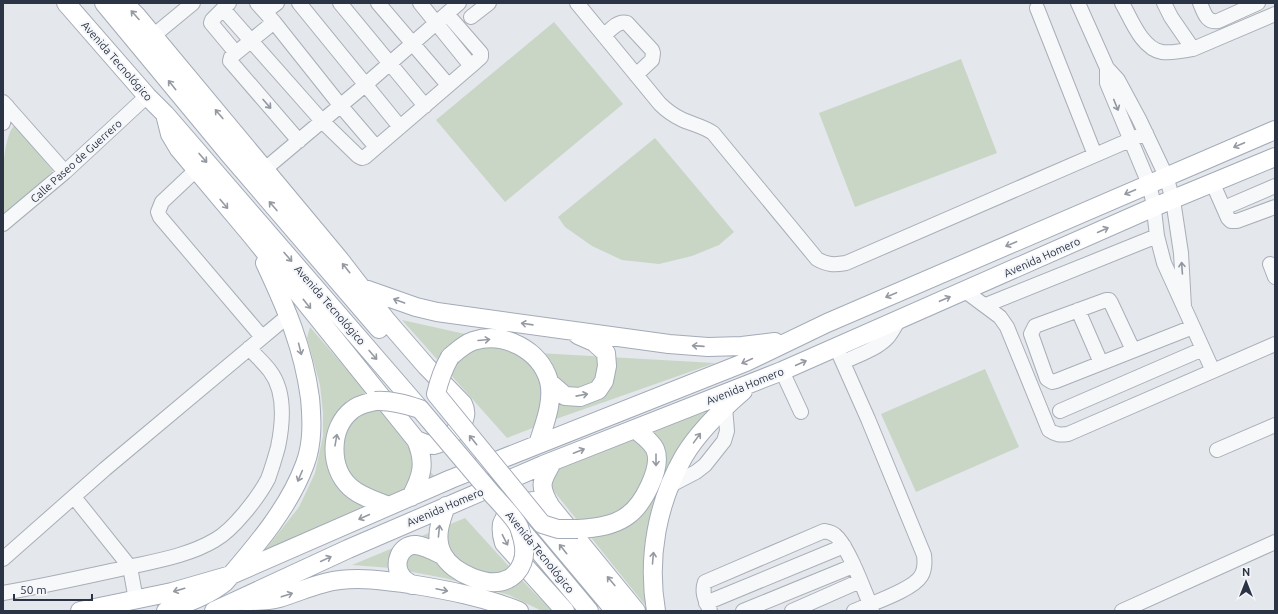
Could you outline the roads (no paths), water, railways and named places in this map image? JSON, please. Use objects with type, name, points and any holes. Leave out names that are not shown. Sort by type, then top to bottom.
[{"type":"main road","name":"Avenida Tecnológico","points":[[66,3],[147,96],[165,114],[420,409],[589,611]]},
{"type":"main road","name":"Avenida Tecnológico","points":[[104,3],[229,154],[436,394],[615,611]]},
{"type":"main road","points":[[124,3],[265,169],[387,321],[426,366],[463,404],[466,409],[464,420],[457,430],[444,440],[436,444],[428,445],[416,440]]},
{"type":"main road","points":[[165,114],[170,134],[196,170],[252,236],[416,440],[421,451],[422,473],[411,497]]},
{"type":"main road","name":"Avenida Homero","points":[[80,611],[172,592],[231,576],[451,479],[746,362],[827,323],[1275,130]]},
{"type":"main road","name":"Avenida Homero","points":[[227,608],[348,549],[548,463],[782,371],[840,354],[900,318],[965,291],[1154,207],[1213,184],[1275,157]]},
{"type":"main road","points":[[231,576],[286,503],[298,481],[306,463],[310,446],[312,425],[307,376],[298,339],[289,315],[252,236]]},
{"type":"main road","points":[[362,288],[416,307],[437,312],[669,344],[708,347],[742,346],[792,339]]},
{"type":"main road","points":[[827,323],[840,354]]},
{"type":"main road","points":[[549,327],[574,334],[594,342],[606,353],[607,366],[604,381],[598,390],[580,397],[565,396],[549,382]]},
{"type":"main road","points":[[436,394],[440,377],[450,357],[461,347],[472,341],[484,339],[503,339],[521,346],[534,356],[543,366],[549,382],[550,405],[533,446]]},
{"type":"main road","points":[[656,611],[653,589],[652,561],[657,526],[669,486],[685,455],[704,429],[725,407],[752,383]]},
{"type":"main road","points":[[389,506],[358,494],[344,480],[336,460],[334,447],[336,436],[345,416],[362,404],[388,400],[420,409]]},
{"type":"main road","points":[[542,524],[558,529],[598,528],[628,516],[648,491],[655,474],[657,457],[655,448],[635,429]]},
{"type":"main road","points":[[548,463],[543,478],[542,488],[544,496],[551,507],[636,611]]},
{"type":"main road","points":[[551,507],[536,501],[527,502],[516,507],[508,514],[502,524],[502,534],[504,543],[566,611]]},
{"type":"main road","points":[[442,555],[438,539],[439,527],[446,506]]},
{"type":"main road","points":[[412,584],[401,576],[397,562],[400,553],[410,545],[416,545],[442,555],[454,568],[467,576],[483,581],[498,582],[508,579],[522,566],[524,553],[518,526]]},
{"type":"main road","name":"Avenida Homero","points":[[166,611],[194,600],[220,587],[231,576]]},
{"type":"main road","points":[[227,608],[262,606],[279,598],[339,580],[371,579],[432,587],[505,605],[519,611]]},
{"type":"street","points":[[153,36],[193,3]]},
{"type":"street","points":[[277,3],[265,12],[250,41],[231,57],[231,62],[299,141]]},
{"type":"street","points":[[299,3],[400,127]]},
{"type":"street","points":[[340,3],[425,106]]},
{"type":"street","points":[[378,3],[448,85]]},
{"type":"street","points":[[236,53],[211,26],[212,20],[226,6],[250,41],[322,121],[360,157],[365,157],[471,66],[442,19],[420,3]]},
{"type":"street","points":[[265,169],[459,3]]},
{"type":"street","points":[[471,18],[489,3]]},
{"type":"street","points":[[577,3],[660,104],[670,113],[682,120],[706,128],[713,133],[817,259],[825,264],[836,265],[846,263],[1146,133]]},
{"type":"street","points":[[1078,3],[1106,68],[1107,83],[1149,184],[1154,207],[1157,236],[1164,263],[1213,371]]},
{"type":"street","points":[[1122,3],[1138,34],[1150,46],[1161,52],[1193,50],[1275,14]]},
{"type":"street","points":[[1164,3],[1171,17],[1193,50]]},
{"type":"street","points":[[1200,3],[1207,18],[1212,22],[1218,22],[1237,7],[1258,3]]},
{"type":"street","points":[[1037,8],[1095,155]]},
{"type":"street","points":[[265,12],[376,147]]},
{"type":"street","points":[[604,36],[618,23],[624,22],[627,23],[652,50],[652,60],[636,75]]},
{"type":"street","points":[[1106,68],[1118,80],[1146,133],[1166,176],[1173,200],[1181,253],[1184,307]]},
{"type":"street","name":"Calle Paseo de Guerrero","points":[[3,224],[65,172],[147,96]]},
{"type":"street","points":[[5,104],[65,172]]},
{"type":"street","points":[[3,123],[5,104]]},
{"type":"street","points":[[196,170],[162,202],[158,212],[160,217],[262,337]]},
{"type":"street","points":[[1213,184],[1228,218],[1234,222],[1275,207]]},
{"type":"street","points":[[1224,208],[1275,186]]},
{"type":"street","points":[[986,305],[1157,236]]},
{"type":"street","points":[[965,291],[986,305],[1000,317],[1007,327],[1049,430],[1055,434],[1068,434],[1275,344]]},
{"type":"street","points":[[1133,350],[1109,300],[1104,300],[1035,326],[1032,329],[1031,334],[1047,379],[1052,382],[1193,327]]},
{"type":"street","points":[[1078,310],[1101,363]]},
{"type":"street","points":[[3,559],[289,315]]},
{"type":"street","points":[[3,593],[130,567],[194,550],[216,540],[241,517],[267,480],[274,463],[279,443],[282,404],[275,378],[249,348]]},
{"type":"street","points":[[1060,411],[1203,349]]},
{"type":"street","points":[[840,354],[924,555],[925,562],[920,578],[913,584],[871,607],[854,611]]},
{"type":"street","points":[[1027,377],[1044,370]]},
{"type":"street","points":[[782,371],[801,412]]},
{"type":"street","points":[[1217,450],[1275,425]]},
{"type":"street","points":[[74,497],[130,567],[136,600]]},
{"type":"street","points":[[844,546],[708,607],[702,593],[702,588],[705,582],[824,531],[832,532],[838,537],[844,546],[871,607]]},
{"type":"street","points":[[1122,611],[1140,607],[1275,542]]},
{"type":"street","points":[[743,611],[853,566]]},
{"type":"street","points":[[792,611],[860,581]]}]
